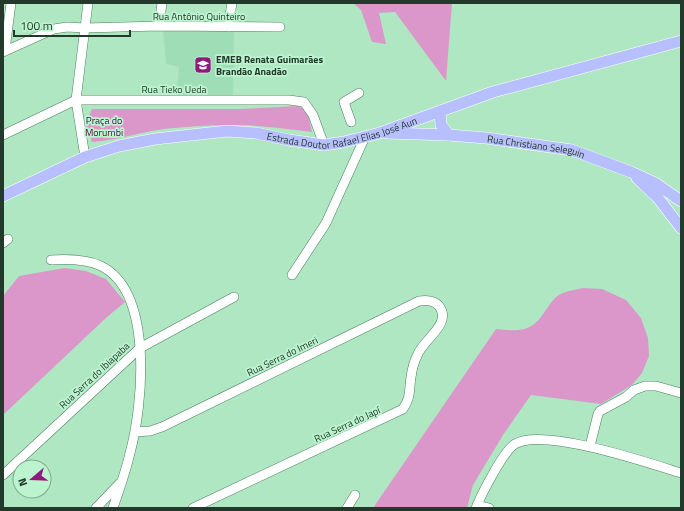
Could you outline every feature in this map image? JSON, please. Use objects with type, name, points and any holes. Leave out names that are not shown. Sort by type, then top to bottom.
[{"type":"main road","name":"Estrada Doutor Rafael Elias José Aun","points":[[3,196],[85,157],[119,146],[155,139],[227,131],[256,133],[324,145],[344,142],[380,133],[493,92],[681,41]]},
{"type":"main road","points":[[440,111],[441,125],[449,135]]},
{"type":"main road","name":"Rua Christiano Seleguin","points":[[380,133],[449,135],[486,138],[572,150],[655,182],[681,201]]},
{"type":"main road","points":[[631,172],[658,198],[681,228]]},
{"type":"street","points":[[4,51],[11,3]]},
{"type":"street","points":[[85,157],[76,100],[88,3]]},
{"type":"street","points":[[159,26],[162,3]]},
{"type":"street","points":[[228,27],[232,3]]},
{"type":"street","name":"Rua Antônio Quinteiro","points":[[4,51],[54,29],[67,27],[280,27]]},
{"type":"street","points":[[351,122],[344,102],[359,93]]},
{"type":"street","name":"Rua Tieko Ueda","points":[[3,135],[76,100],[289,100],[304,102],[313,115],[324,145]]},
{"type":"street","points":[[292,275],[326,223],[365,137]]},
{"type":"street","points":[[51,260],[68,259],[86,261],[102,267],[117,277],[128,295],[137,321],[140,348],[141,386],[135,432],[113,508]]},
{"type":"street","name":"Rua Serra do Ibiapaba","points":[[3,475],[140,348],[234,297]]},
{"type":"street","name":"Rua Serra do Imeri","points":[[135,432],[162,427],[419,301],[429,300],[438,305]]},
{"type":"street","name":"Rua Serra do Japí","points":[[193,508],[403,409],[408,401],[411,376],[419,349],[430,336],[434,334],[442,321],[442,313],[438,305]]},
{"type":"street","points":[[590,446],[600,411],[626,397],[634,390],[644,386],[656,386],[681,393]]},
{"type":"street","points":[[489,508],[476,506],[506,452],[515,444],[524,440],[538,439],[590,446],[681,473]]},
{"type":"street","points":[[96,508],[121,482]]},
{"type":"street","points":[[347,508],[355,495]]},
{"type":"shaded area","name":"EMEB Renata Guimarães Brandão Anadão","points":[[163,29],[234,31],[233,98],[176,100],[179,67],[166,64]]},
{"type":"green space","points":[[353,3],[452,3],[446,81],[395,12],[379,13],[386,44],[372,42],[361,10]]},
{"type":"green space","name":"Praça do Morumbi","points":[[298,106],[307,111],[312,132],[274,127],[235,125],[182,127],[92,142],[86,123],[92,109],[240,109]]},
{"type":"green space","points":[[65,268],[86,271],[106,279],[125,302],[107,317],[3,415],[3,296],[19,276]]},
{"type":"green space","points":[[583,288],[602,289],[626,300],[641,318],[648,338],[649,356],[642,373],[632,385],[601,404],[531,395],[503,435],[473,485],[467,508],[373,508],[496,329],[521,330],[531,326],[541,317],[556,297],[566,292]]},
{"type":"place","name":"EMEB Renata Guimarães Brandão Anadão","points":[[203,65]]}]
